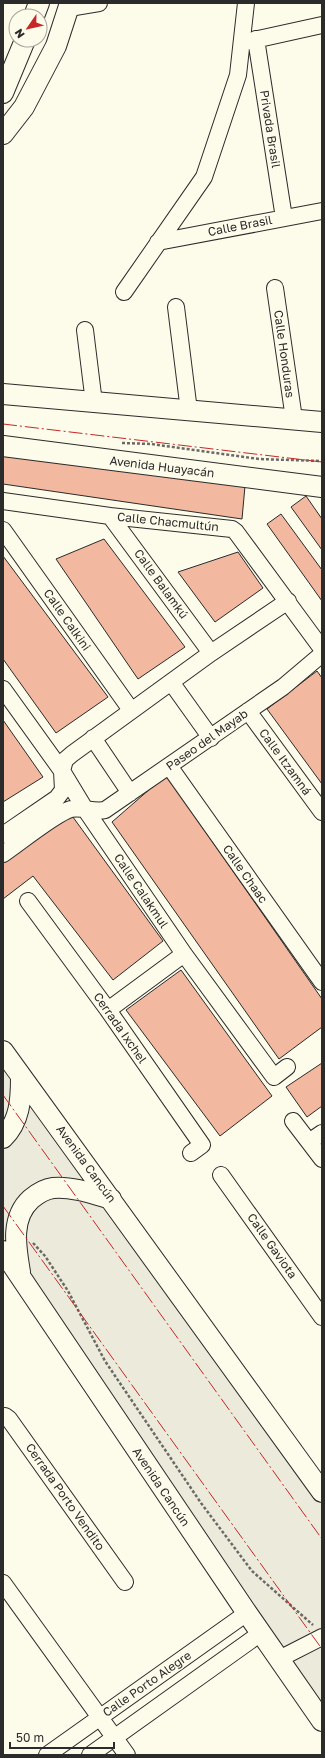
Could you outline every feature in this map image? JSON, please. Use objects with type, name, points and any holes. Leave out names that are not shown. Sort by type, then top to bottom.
[{"type":"main road","points":[[3,134],[24,107],[56,46],[70,6]]},
{"type":"main road","points":[[3,93],[22,48]]},
{"type":"main road","points":[[3,394],[322,422]]},
{"type":"main road","name":"Avenida Huayacán","points":[[3,446],[322,487]]},
{"type":"main road","name":"Avenida Cancún","points":[[3,1051],[322,1492]]},
{"type":"main road","points":[[3,1138],[14,1124],[18,1115],[21,1100],[21,1077]]},
{"type":"main road","points":[[21,1277],[16,1237],[17,1225],[19,1216],[27,1203],[34,1196],[47,1190],[61,1188],[111,1199]]},
{"type":"main road","name":"Avenida Cancún","points":[[3,1251],[247,1613],[322,1721]]},
{"type":"street","points":[[70,6],[99,3]]},
{"type":"street","points":[[124,292],[204,177],[249,41],[246,3]]},
{"type":"street","points":[[249,41],[322,25]]},
{"type":"street","name":"Privada Brasil","points":[[249,41],[284,218]]},
{"type":"street","name":"Calle Brasil","points":[[158,242],[322,211]]},
{"type":"street","name":"Calle Honduras","points":[[274,288],[294,419]]},
{"type":"street","points":[[176,307],[189,411]]},
{"type":"street","points":[[85,330],[94,403]]},
{"type":"street","name":"Calle Chacmultún","points":[[3,501],[110,516],[232,530],[236,532],[322,649]]},
{"type":"street","name":"Calle Balamkú","points":[[110,516],[211,653]]},
{"type":"street","name":"Calle Calkini","points":[[3,530],[131,710]]},
{"type":"street","points":[[3,835],[57,798],[62,790],[62,771],[65,760],[131,710],[288,601]]},
{"type":"street","name":"Paseo del Mayab","points":[[3,854],[58,816],[71,809],[85,809],[95,812],[105,810],[283,687],[322,654]]},
{"type":"street","points":[[171,682],[211,738]]},
{"type":"street","name":"Calle Calakmul","points":[[3,689],[62,771],[85,809],[184,954],[274,1077],[287,1067]]},
{"type":"street","name":"Calle Itzamná","points":[[248,711],[322,812]]},
{"type":"street","points":[[93,738],[130,793]]},
{"type":"street","name":"Calle Chaac","points":[[169,766],[322,982]]},
{"type":"street","name":"Cerrada Ixchel","points":[[28,901],[108,1010],[202,1145],[191,1153]]},
{"type":"street","points":[[108,1010],[184,954]]},
{"type":"street","points":[[293,1121],[316,1138],[322,1159]]},
{"type":"street","name":"Calle Gaviota","points":[[221,1175],[322,1317]]},
{"type":"street","name":"Cerrada Porto Vendito","points":[[3,1417],[6,1416],[9,1419],[125,1582]]},
{"type":"street","points":[[3,1583],[127,1755]]},
{"type":"street","name":"Calle Porto Alegre","points":[[47,1755],[247,1613]]},
{"type":"street","name":"Calle Porto Alegre","points":[[90,1755],[261,1633]]},
{"type":"street","points":[[279,1659],[319,1633]]},
{"type":"path","points":[[17,1225],[45,1256],[68,1291],[105,1361],[201,1503],[252,1570],[319,1633]]},
{"type":"shaded area","points":[[3,1051],[322,1492],[322,1710],[3,1253]]},
{"type":"building","points":[[3,456],[245,486],[242,519],[3,484]]},
{"type":"building","points":[[306,496],[322,519],[322,550],[291,507]]},
{"type":"building","points":[[281,514],[322,570],[322,601],[267,524]]},
{"type":"building","points":[[104,539],[185,647],[138,679],[56,559]]},
{"type":"building","points":[[238,552],[263,588],[215,622],[178,572]]},
{"type":"building","points":[[3,556],[108,697],[56,733],[3,659]]},
{"type":"building","points":[[317,671],[322,678],[322,784],[267,709]]},
{"type":"building","points":[[3,720],[43,777],[3,802]]},
{"type":"building","points":[[166,775],[322,999],[322,1027],[279,1059],[112,822]]},
{"type":"building","points":[[70,813],[163,941],[113,980],[33,876],[3,899],[3,863]]},
{"type":"building","points":[[181,970],[272,1096],[220,1136],[126,1010]]},
{"type":"building","points":[[322,1063],[322,1106],[307,1117],[286,1087]]},
{"type":"power","points":[[3,424],[322,462]]},
{"type":"power","points":[[3,1095],[322,1539]]},
{"type":"power","points":[[3,1206],[322,1649]]}]
